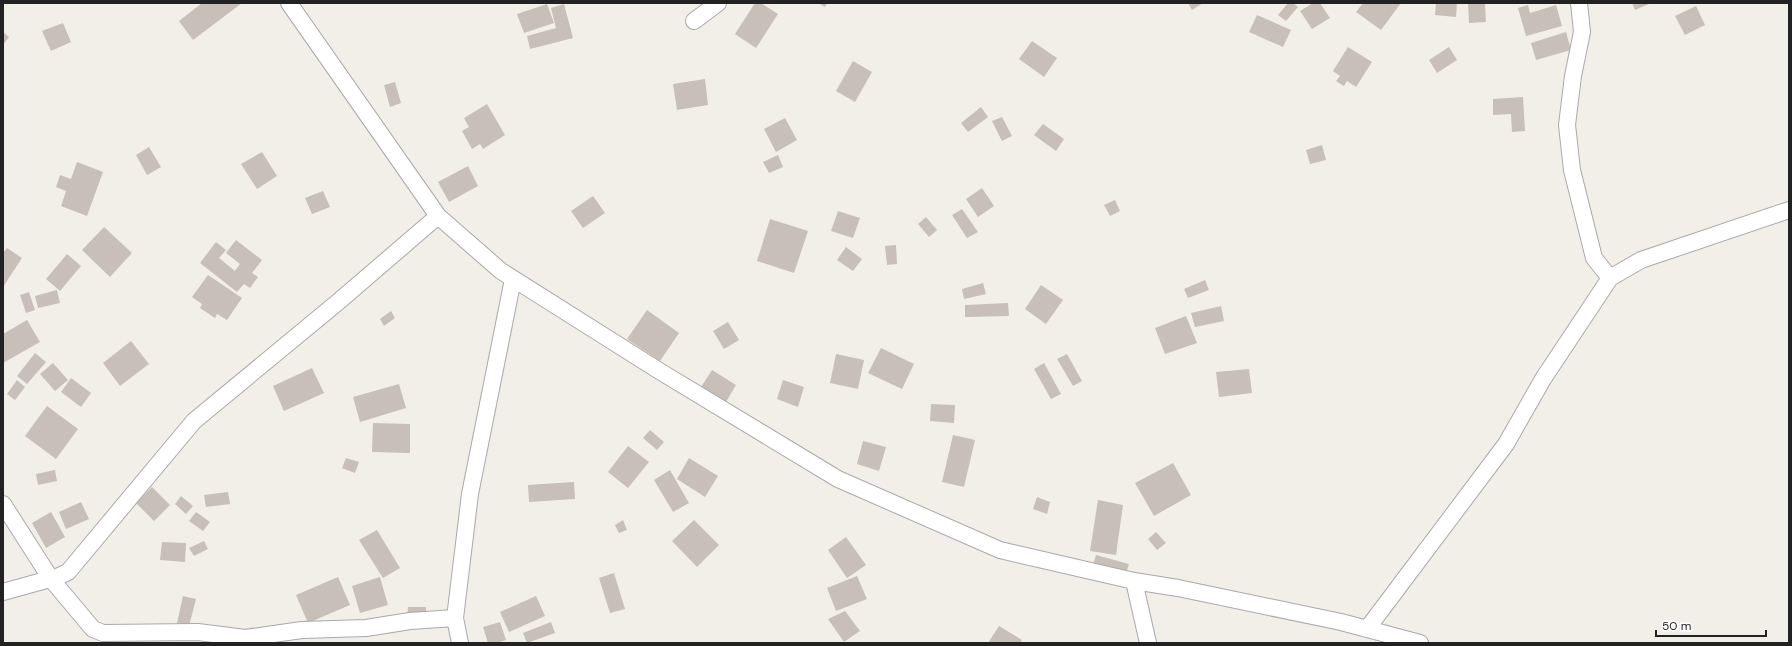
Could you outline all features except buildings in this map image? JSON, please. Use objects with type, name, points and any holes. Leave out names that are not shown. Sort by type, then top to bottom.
[{"type":"street","points":[[290,3],[438,216],[501,271],[662,372],[838,479],[1000,550],[1134,581],[1194,591],[1367,629],[1420,643]]},
{"type":"street","points":[[694,21],[718,3]]},
{"type":"street","points":[[1579,3],[1582,32],[1573,76],[1567,125],[1572,170],[1594,258],[1610,278]]},
{"type":"street","points":[[1367,629],[1506,444],[1543,379],[1610,278],[1641,260],[1789,210]]},
{"type":"street","points":[[3,592],[50,579],[68,572],[194,421],[338,302],[438,216]]},
{"type":"street","points":[[460,643],[455,618],[470,494],[513,279]]},
{"type":"street","points":[[3,504],[50,579],[93,629],[102,633],[198,632],[245,638],[302,630],[366,628],[410,621],[455,618]]},
{"type":"street","points":[[1134,581],[1148,643]]}]
